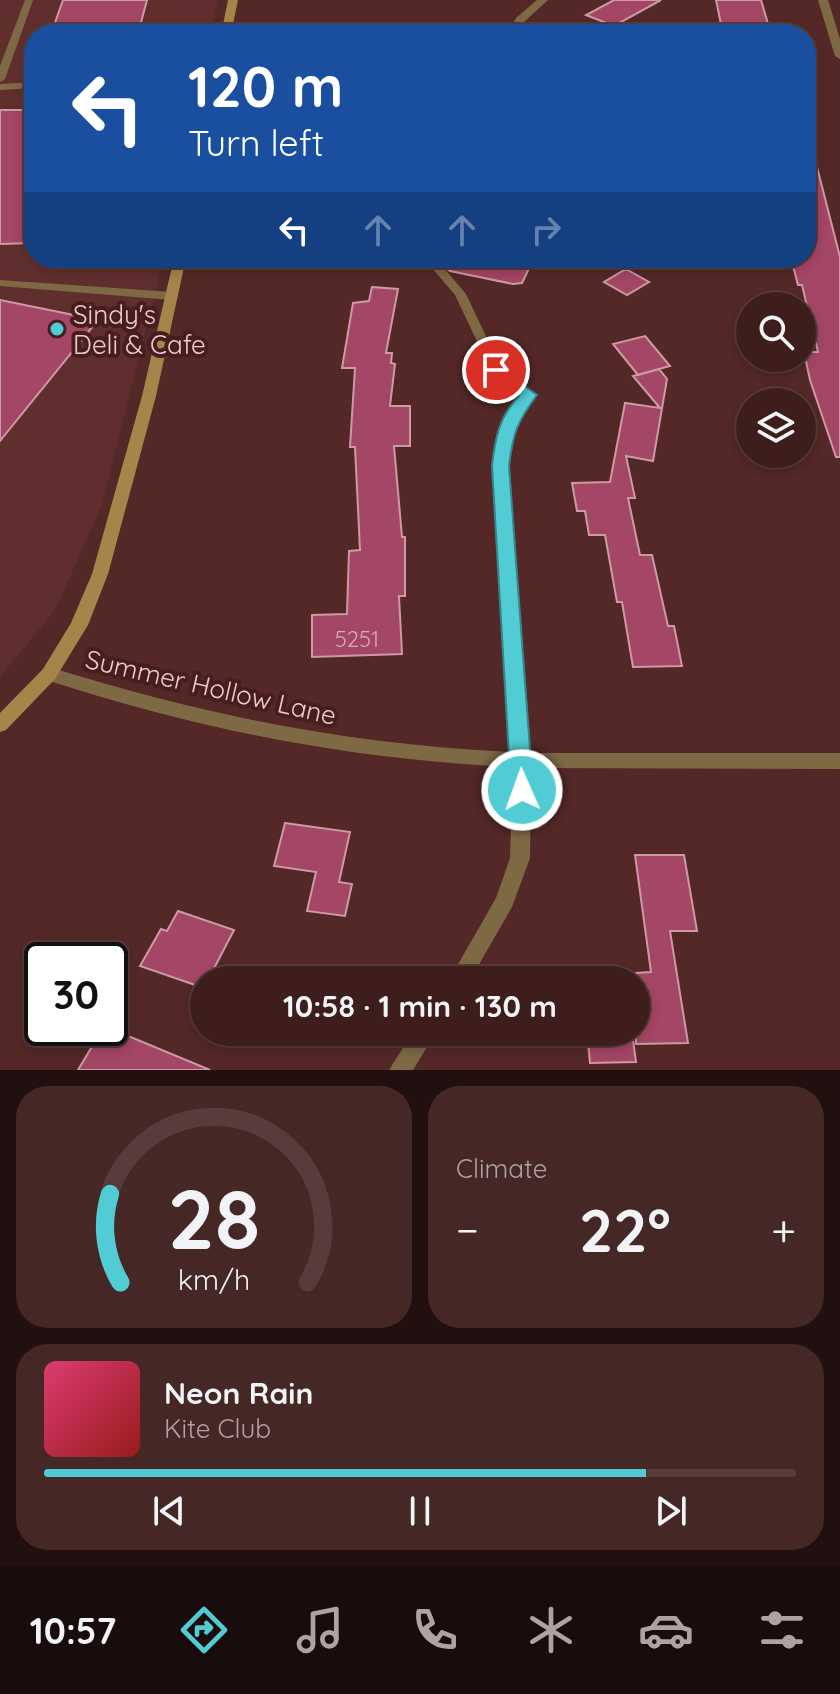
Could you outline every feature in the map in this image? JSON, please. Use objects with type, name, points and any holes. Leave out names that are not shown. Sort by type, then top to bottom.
[{"type":"main road","points":[[228,24],[233,0]]},
{"type":"main road","points":[[0,725],[49,674],[79,625],[100,574],[129,474],[178,268]]},
{"type":"street","points":[[518,24],[543,0]]},
{"type":"street","points":[[823,0],[840,56]]},
{"type":"street","points":[[467,966],[505,901],[520,858],[522,760],[501,466],[504,436],[515,410],[529,395]]},
{"type":"street","name":"Summer Hollow Lane","points":[[49,674],[153,705],[307,740],[409,753],[522,760],[840,761]]},
{"type":"street","points":[[400,1070],[416,1046]]},
{"type":"lane","points":[[0,79],[29,0]]},
{"type":"lane","points":[[0,87],[24,86]]},
{"type":"lane","points":[[439,269],[460,294],[496,370],[529,395]]},
{"type":"lane","points":[[0,283],[172,296]]},
{"type":"shaded area","points":[[0,0],[218,0],[213,24],[24,24],[24,268],[161,268],[101,507],[55,610],[0,677]]},
{"type":"building","points":[[63,0],[147,0],[141,24],[55,24]]},
{"type":"building","points":[[614,0],[661,0],[618,24],[586,15]]},
{"type":"building","points":[[716,0],[761,0],[768,24],[721,24]]},
{"type":"building","points":[[0,110],[24,110],[24,243],[0,244]]},
{"type":"building","points":[[816,163],[840,257],[840,457],[836,457],[816,398],[816,388],[813,388],[810,380],[808,372],[816,372],[818,352],[816,292],[804,292],[802,285],[798,285],[794,268],[816,268]]},
{"type":"building","points":[[446,268],[529,268],[522,283],[513,284]]},
{"type":"building","points":[[626,269],[649,282],[627,295],[604,282]]},
{"type":"building","points":[[372,287],[398,289],[386,353],[392,353],[391,363],[395,364],[390,406],[410,406],[410,446],[394,446],[402,537],[405,537],[405,596],[399,596],[402,654],[312,657],[312,615],[347,614],[349,551],[360,550],[355,447],[350,447],[355,368],[342,368],[353,303],[369,301]]},
{"type":"building","points":[[0,300],[98,320],[0,441]]},
{"type":"building","points":[[645,336],[670,366],[638,375],[613,344]]},
{"type":"building","points":[[659,369],[667,379],[653,461],[626,456],[635,498],[628,498],[640,555],[652,555],[668,626],[674,626],[682,666],[633,667],[622,602],[617,602],[605,535],[589,535],[585,511],[577,511],[572,483],[610,482],[625,403],[660,408],[633,376]]},
{"type":"building","points":[[285,823],[350,832],[339,882],[352,884],[345,916],[307,911],[316,872],[274,866]]},
{"type":"building","points":[[635,855],[684,855],[697,931],[670,931],[688,1043],[650,1044],[651,972]]},
{"type":"building","points":[[178,911],[234,930],[215,966],[190,966],[190,983],[140,966],[161,929],[167,931]]},
{"type":"building","points":[[128,1036],[210,1070],[78,1070],[92,1046],[128,1046]]},
{"type":"building","points":[[588,1046],[634,1046],[636,1062],[590,1063]]},
{"type":"place","name":"Sindy's Deli & Cafe","points":[[57,329]]},
{"type":"route","points":[[496,370],[529,395],[515,410],[504,436],[501,466],[522,790]]}]
